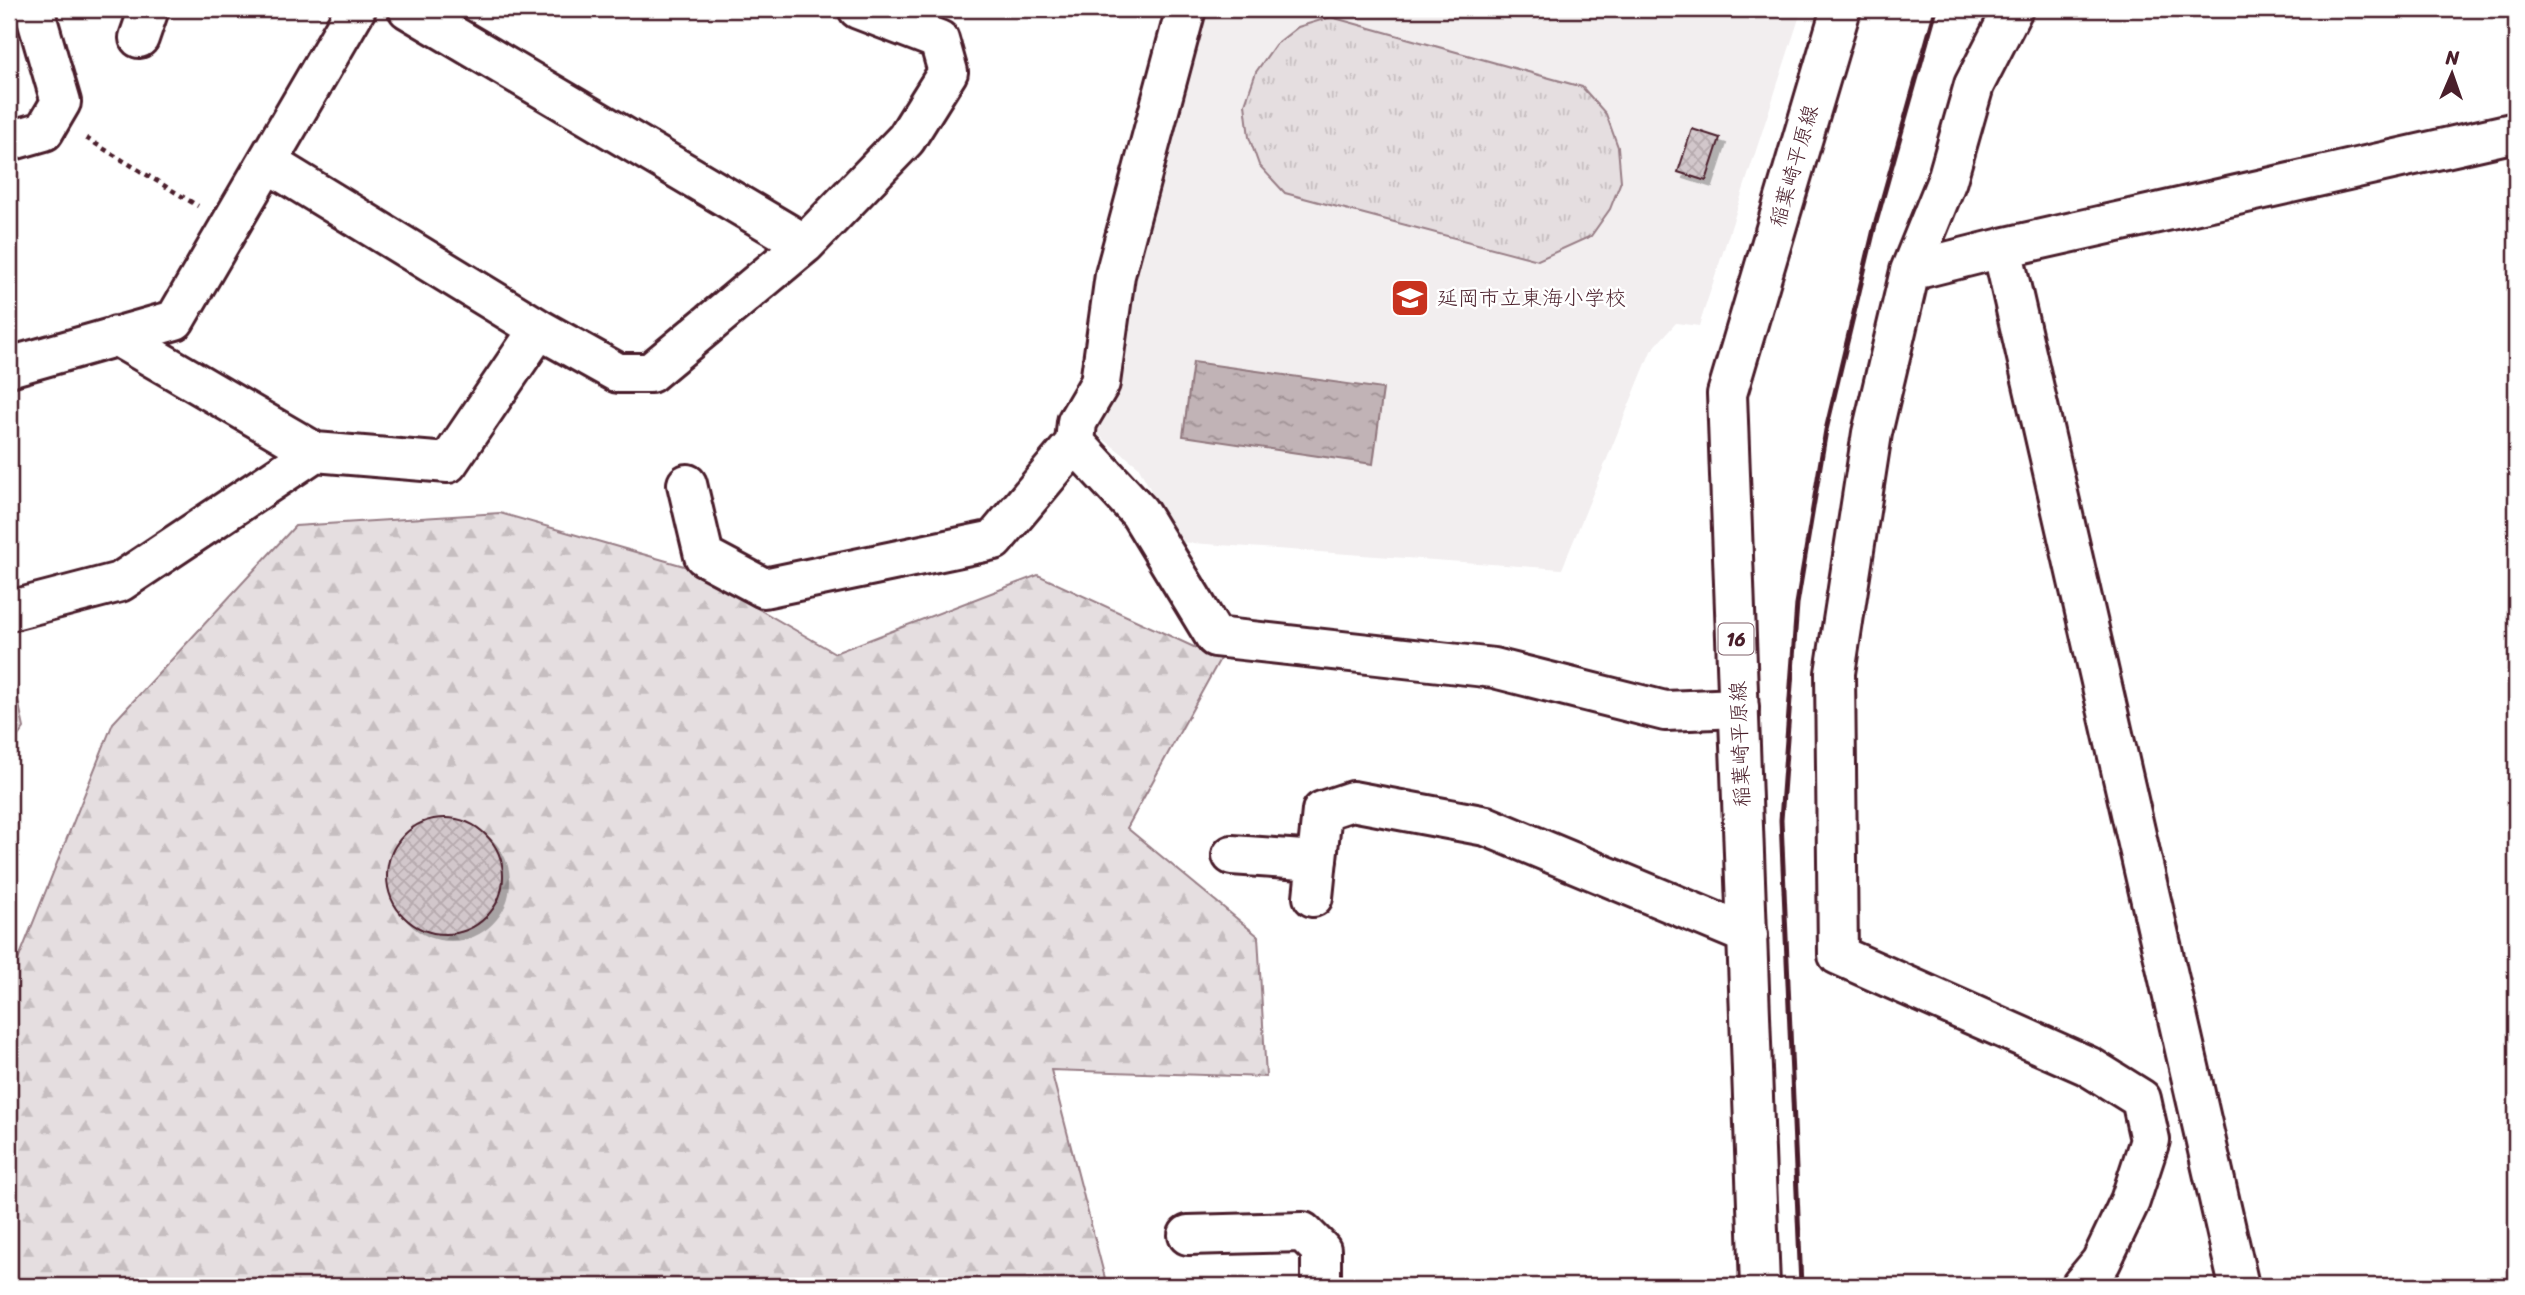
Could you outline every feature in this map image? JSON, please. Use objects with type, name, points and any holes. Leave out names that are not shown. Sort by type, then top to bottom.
[{"type":"street","points":[[9,141],[44,131],[61,102],[34,9]]},
{"type":"street","points":[[9,367],[174,320],[356,9]]},
{"type":"street","points":[[408,9],[805,244]]},
{"type":"street","points":[[268,163],[539,329],[618,373],[650,373],[805,244],[906,139],[948,72],[939,40],[858,9]]},
{"type":"street","points":[[687,484],[704,556],[764,588],[994,540],[1075,443],[1077,422],[1100,383],[1115,275],[1186,9]]},
{"type":"street","name":"稲葉崎平原線","points":[[1760,1286],[1727,394],[1841,9]]},
{"type":"street","points":[[2013,9],[1974,85],[1947,180],[1910,271],[1872,433],[1835,673],[1838,955],[2088,1066],[2141,1099],[2150,1140],[2130,1201],[2101,1262],[2081,1286]]},
{"type":"street","points":[[1910,271],[2516,132]]},
{"type":"street","points":[[2003,248],[2239,1286]]},
{"type":"street","points":[[116,336],[315,452],[448,463],[539,329]]},
{"type":"street","points":[[1075,443],[1139,512],[1215,637],[1494,668],[1665,711],[1739,708]]},
{"type":"street","points":[[9,611],[120,582],[315,452]]},
{"type":"street","points":[[1232,855],[1315,879],[1322,811],[1352,801],[1486,825],[1748,935]]},
{"type":"street","points":[[1188,1235],[1303,1232],[1321,1250],[1321,1286]]},
{"type":"path","points":[[52,117],[230,226]]},
{"type":"shaded area","name":"延岡市立東海小学校","points":[[1181,9],[1802,9],[1699,326],[1676,323],[1651,351],[1562,569],[1178,542],[1138,466],[1088,427]]},
{"type":"green space","points":[[1331,17],[1582,87],[1606,114],[1618,147],[1621,181],[1610,209],[1591,236],[1538,260],[1285,193],[1259,165],[1249,137],[1245,104],[1256,72],[1275,45],[1298,27]]},
{"type":"green space","points":[[500,513],[684,566],[835,653],[1038,575],[1220,659],[1127,828],[1258,936],[1266,1077],[1051,1070],[1107,1286],[19,1286],[9,1273],[9,983],[113,723],[295,526]]},
{"type":"green space","points":[[9,657],[24,728],[9,748]]},
{"type":"water","points":[[1193,362],[1383,389],[1373,464],[1183,436]]},
{"type":"building","points":[[1692,129],[1720,138],[1706,181],[1678,172]]},
{"type":"building","points":[[445,818],[467,822],[486,835],[499,854],[503,876],[499,898],[486,917],[467,930],[445,934],[423,930],[404,917],[391,898],[387,876],[391,854],[404,835],[423,822]]},
{"type":"railway","points":[[1801,1286],[1781,820],[1797,604],[1826,430],[1874,229],[1936,9]]},
{"type":"place","name":"延岡市立東海小学校","points":[[1410,298]]}]
